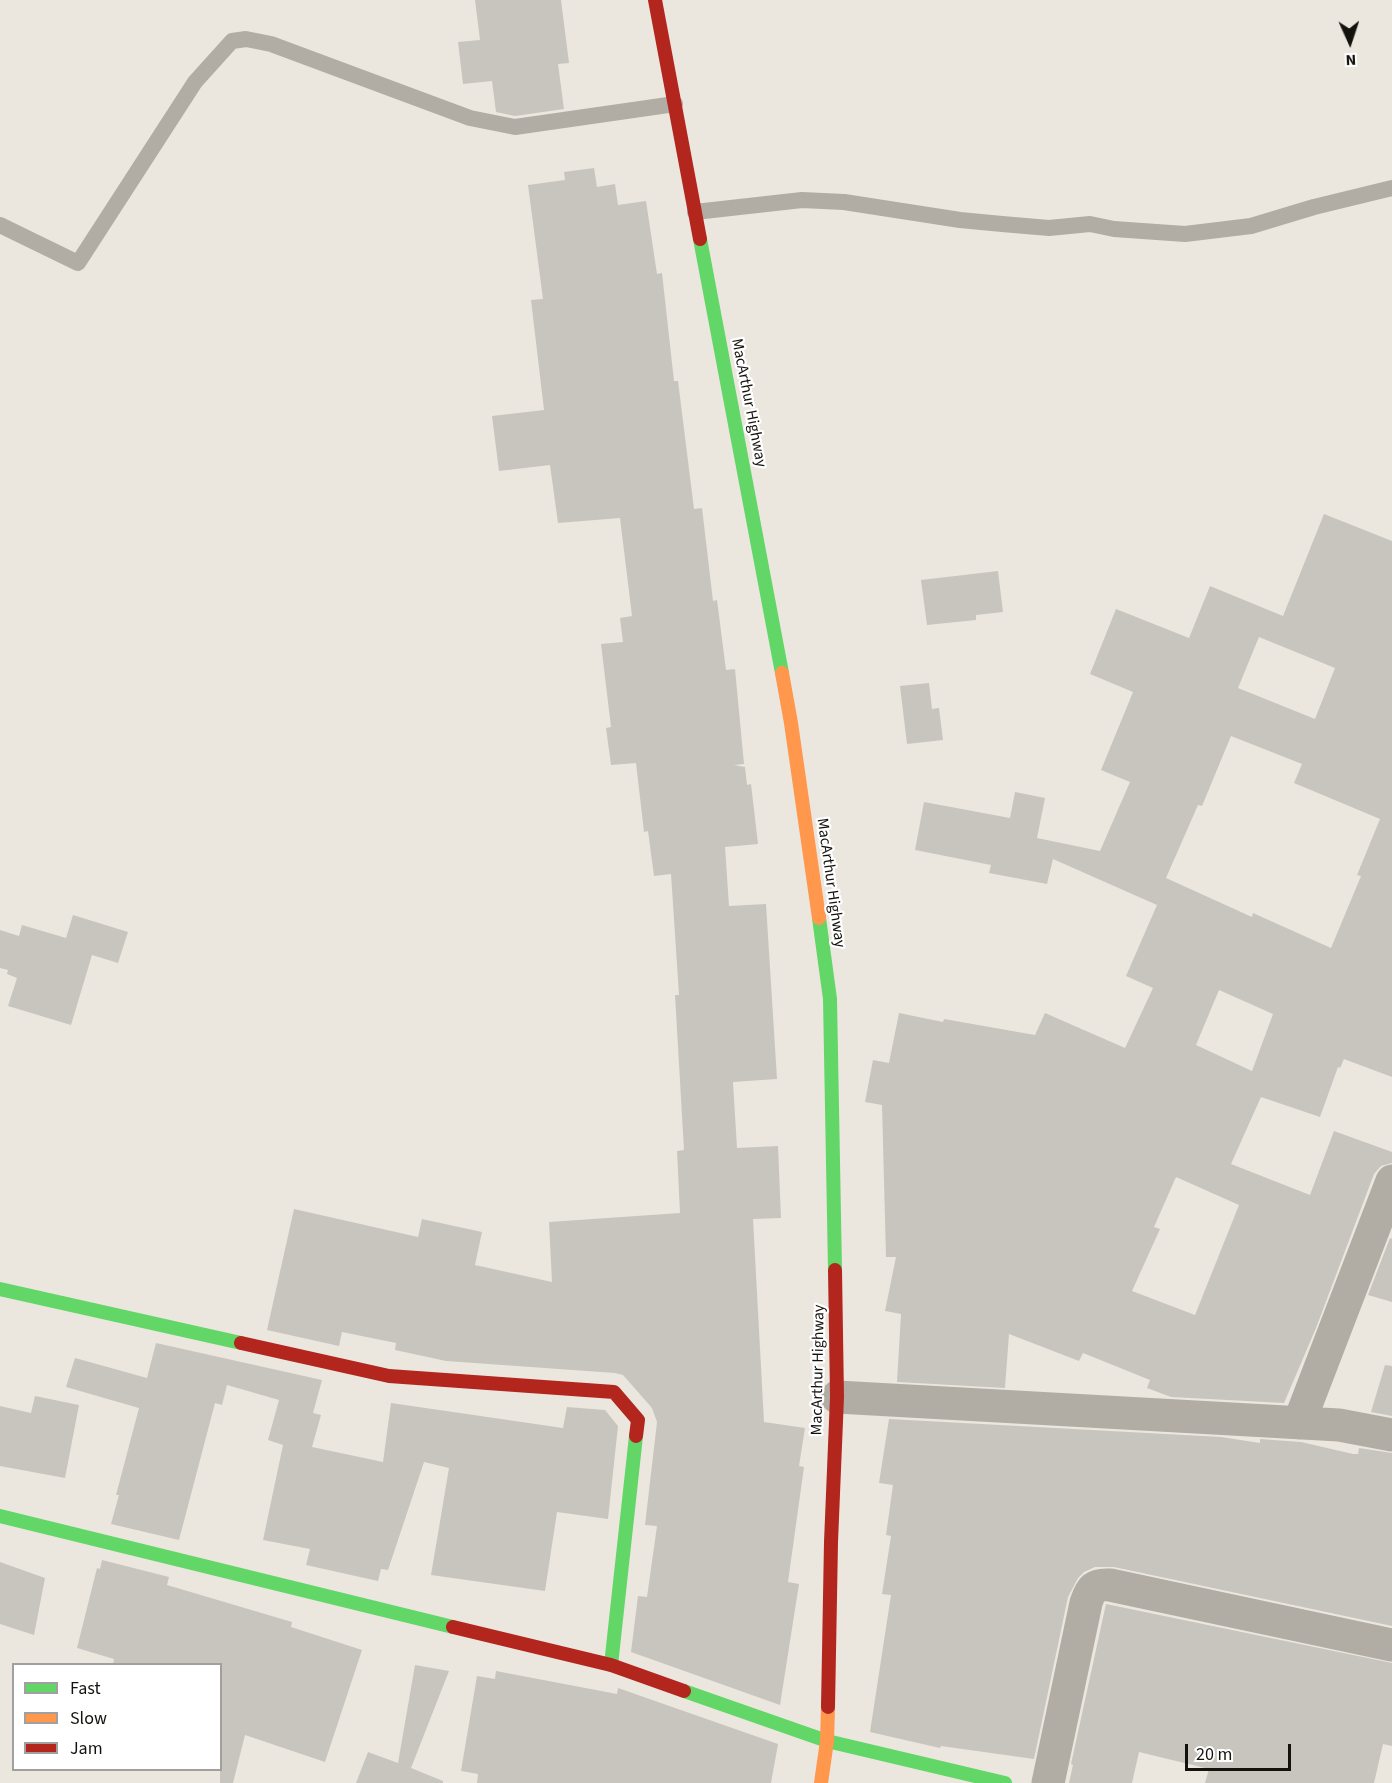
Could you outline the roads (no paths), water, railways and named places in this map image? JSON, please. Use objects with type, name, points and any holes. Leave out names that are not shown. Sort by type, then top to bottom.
[{"type":"main road","name":"MacArthur Highway","points":[[655,0],[791,723],[831,999],[837,1397],[827,1741],[821,1783]]},
{"type":"main road","points":[[0,1289],[390,1376],[614,1392],[638,1420],[611,1665]]},
{"type":"main road","points":[[0,1516],[611,1665],[827,1741],[1005,1783]]},
{"type":"street","points":[[1299,1423],[1392,1181]]},
{"type":"street","points":[[837,1397],[1339,1425],[1392,1435]]},
{"type":"street","points":[[1048,1783],[1086,1603],[1092,1588],[1097,1585],[1110,1585],[1392,1645]]},
{"type":"lane","points":[[0,225],[78,263],[195,82],[232,41],[246,39],[271,44],[470,118],[515,127],[675,104]]},
{"type":"lane","points":[[695,212],[802,200],[844,202],[960,220],[1002,224],[1049,228],[1090,224],[1114,229],[1185,234],[1251,226],[1314,207],[1392,188]]}]
